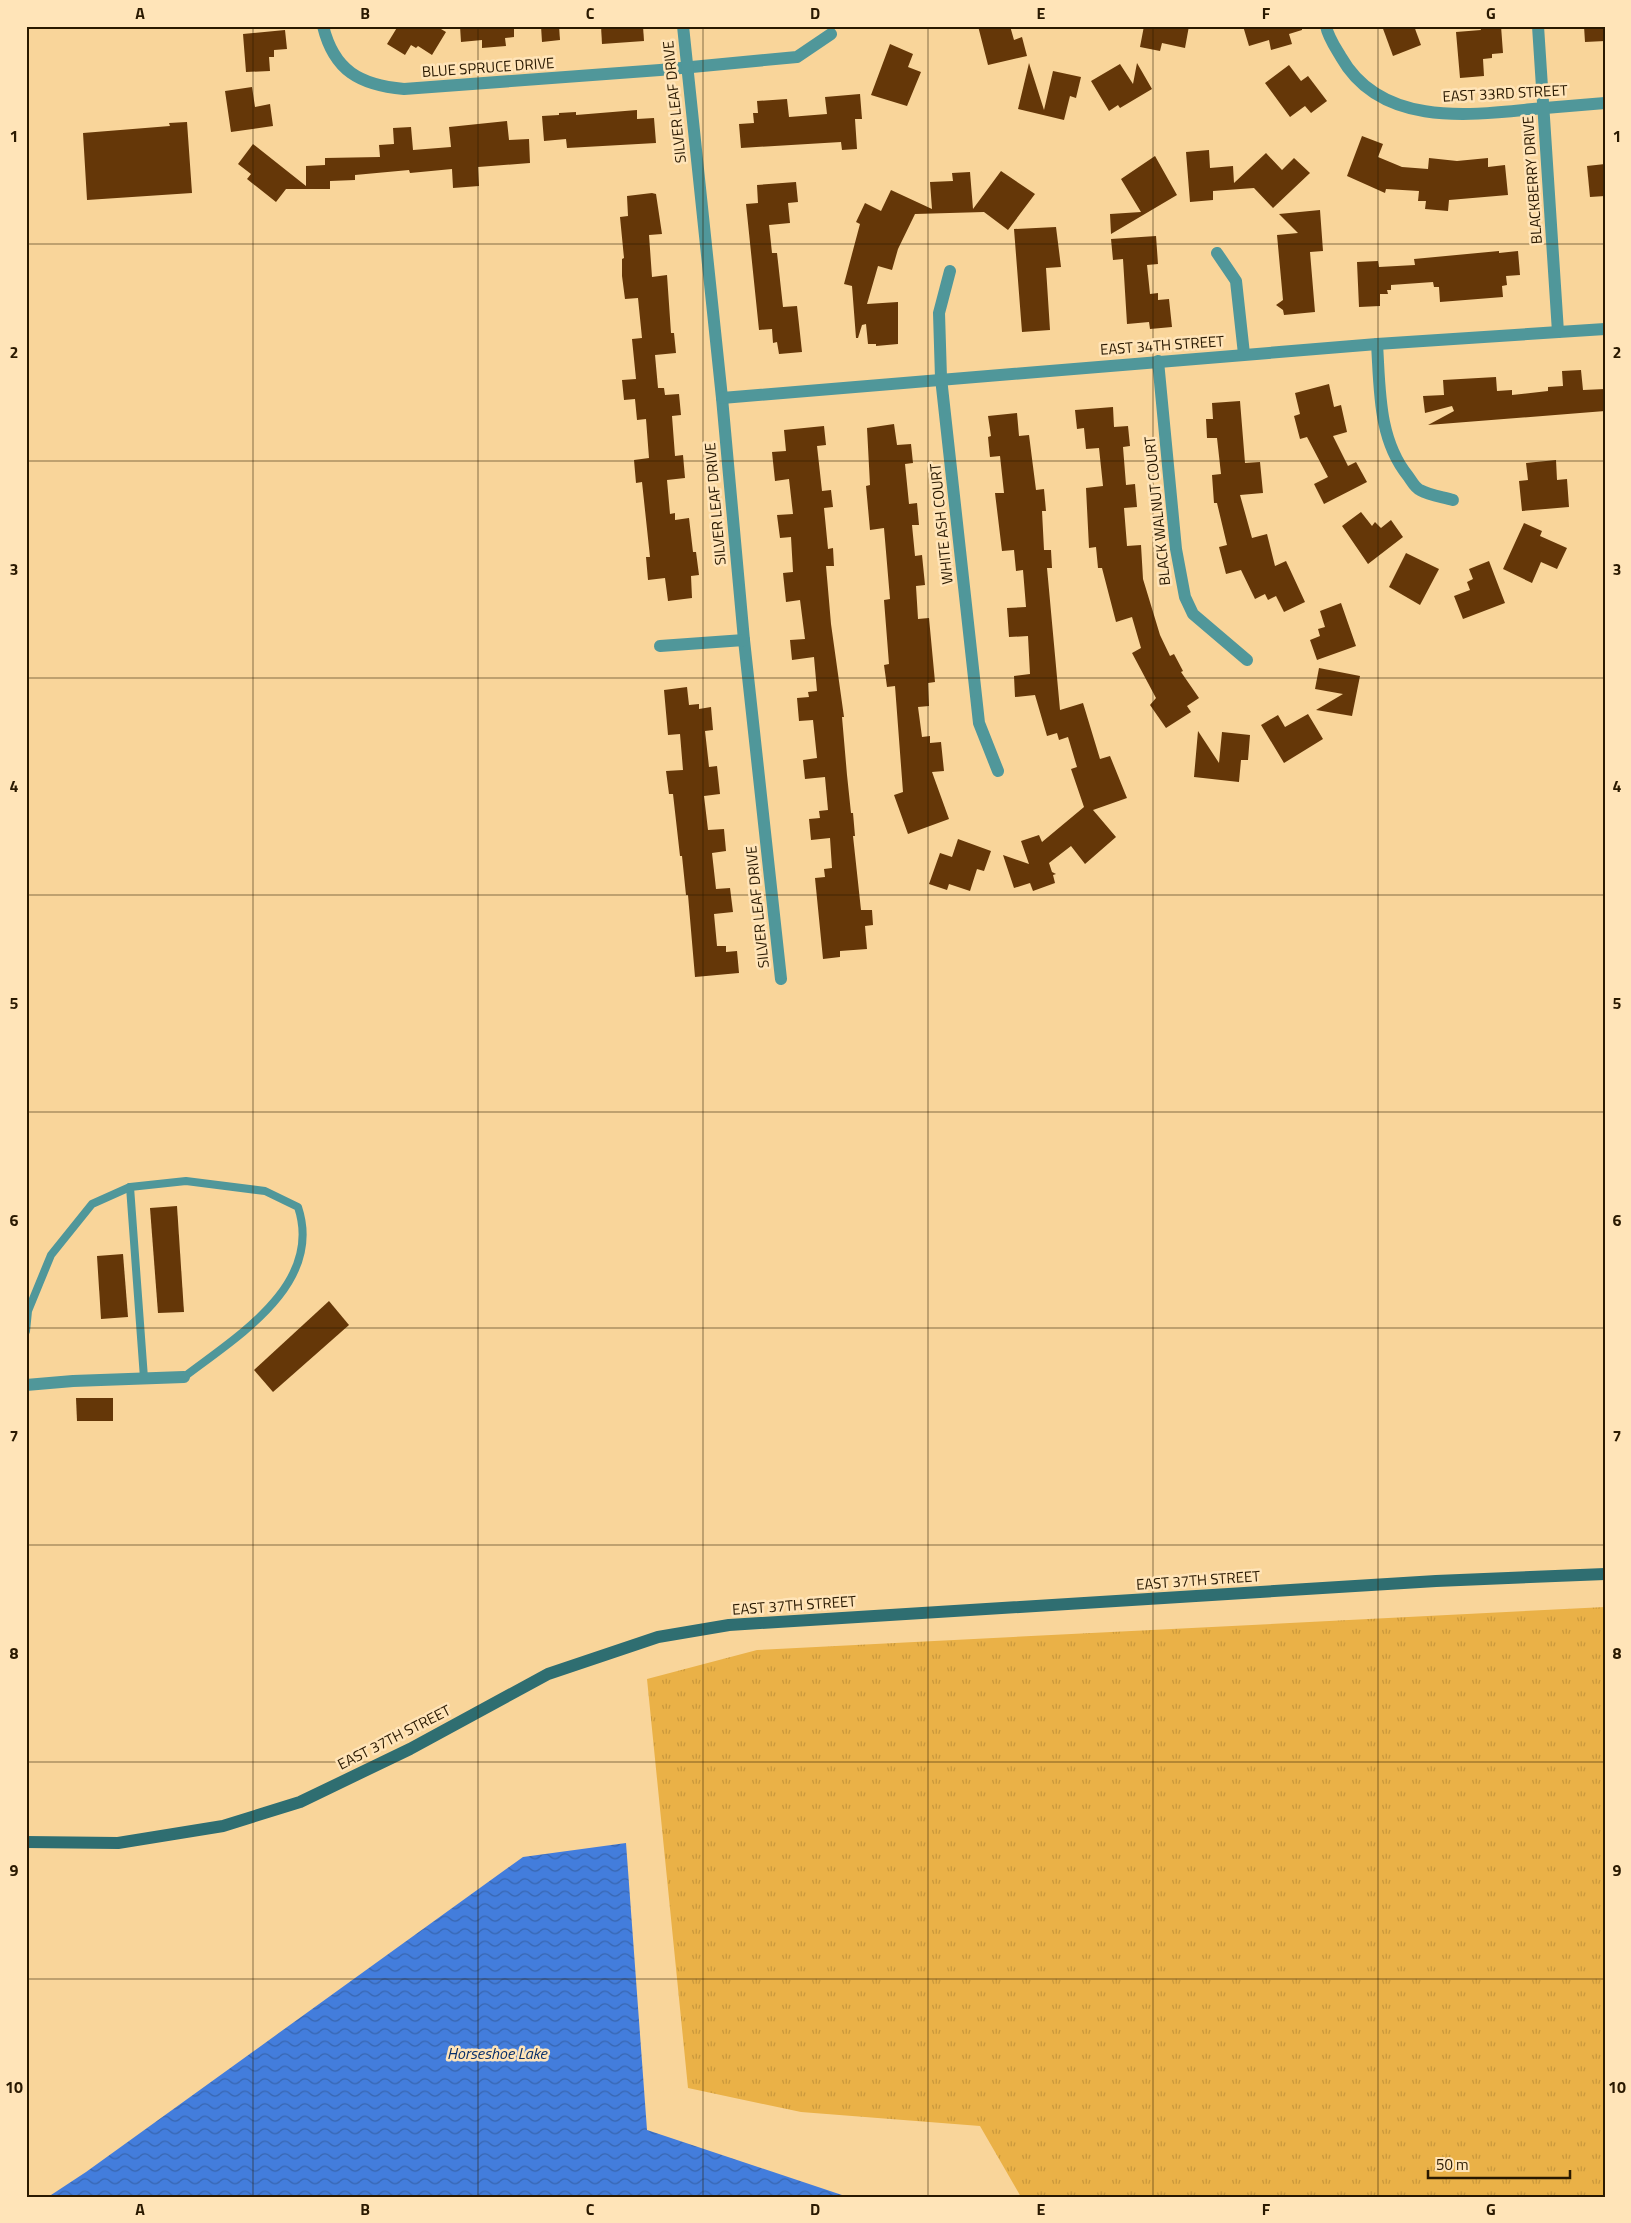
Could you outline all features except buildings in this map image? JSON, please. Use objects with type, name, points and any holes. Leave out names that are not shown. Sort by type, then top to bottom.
[{"type":"main road","name":"EAST 37TH STREET","points":[[26,1842],[118,1843],[223,1826],[292,1804],[410,1750],[548,1674],[658,1637],[729,1625],[1426,1582],[1605,1574]]},
{"type":"street","name":"BLUE SPRUCE DRIVE","points":[[323,26],[333,54],[342,66],[370,84],[384,87],[427,89],[797,57],[831,34]]},
{"type":"street","name":"SILVER LEAF DRIVE","points":[[683,26],[722,398],[744,640],[781,979]]},
{"type":"street","name":"EAST 33RD STREET","points":[[1326,26],[1346,66],[1361,82],[1397,105],[1434,114],[1460,115],[1605,103]]},
{"type":"street","name":"BLACKBERRY DRIVE","points":[[1538,26],[1558,332]]},
{"type":"street","points":[[1217,253],[1236,281],[1244,354]]},
{"type":"street","name":"WHITE ASH COURT","points":[[950,271],[939,313],[941,378],[979,723],[998,771]]},
{"type":"street","name":"EAST 34TH STREET","points":[[722,398],[941,378],[1244,354],[1605,329]]},
{"type":"street","points":[[1377,344],[1380,400],[1386,435],[1392,449],[1403,470],[1419,490],[1453,500]]},
{"type":"street","name":"BLACK WALNUT COURT","points":[[1158,361],[1176,549],[1184,597],[1192,614],[1247,660]]},
{"type":"street","points":[[660,646],[744,640]]},
{"type":"street","points":[[26,1385],[73,1381],[184,1377]]},
{"type":"lane","points":[[26,1331],[28,1311],[51,1255],[92,1204],[130,1188],[186,1181],[265,1191],[298,1207],[303,1221],[304,1235],[295,1274],[262,1317],[184,1377]]},
{"type":"lane","points":[[130,1188],[144,1378]]},
{"type":"green space","points":[[1605,1607],[1605,2197],[1021,2197],[980,2126],[801,2112],[688,2088],[647,1679],[757,1650]]},
{"type":"water","name":"Horseshoe Lake","points":[[626,1843],[647,2130],[848,2197],[48,2197],[86,2172],[523,1857]]}]
